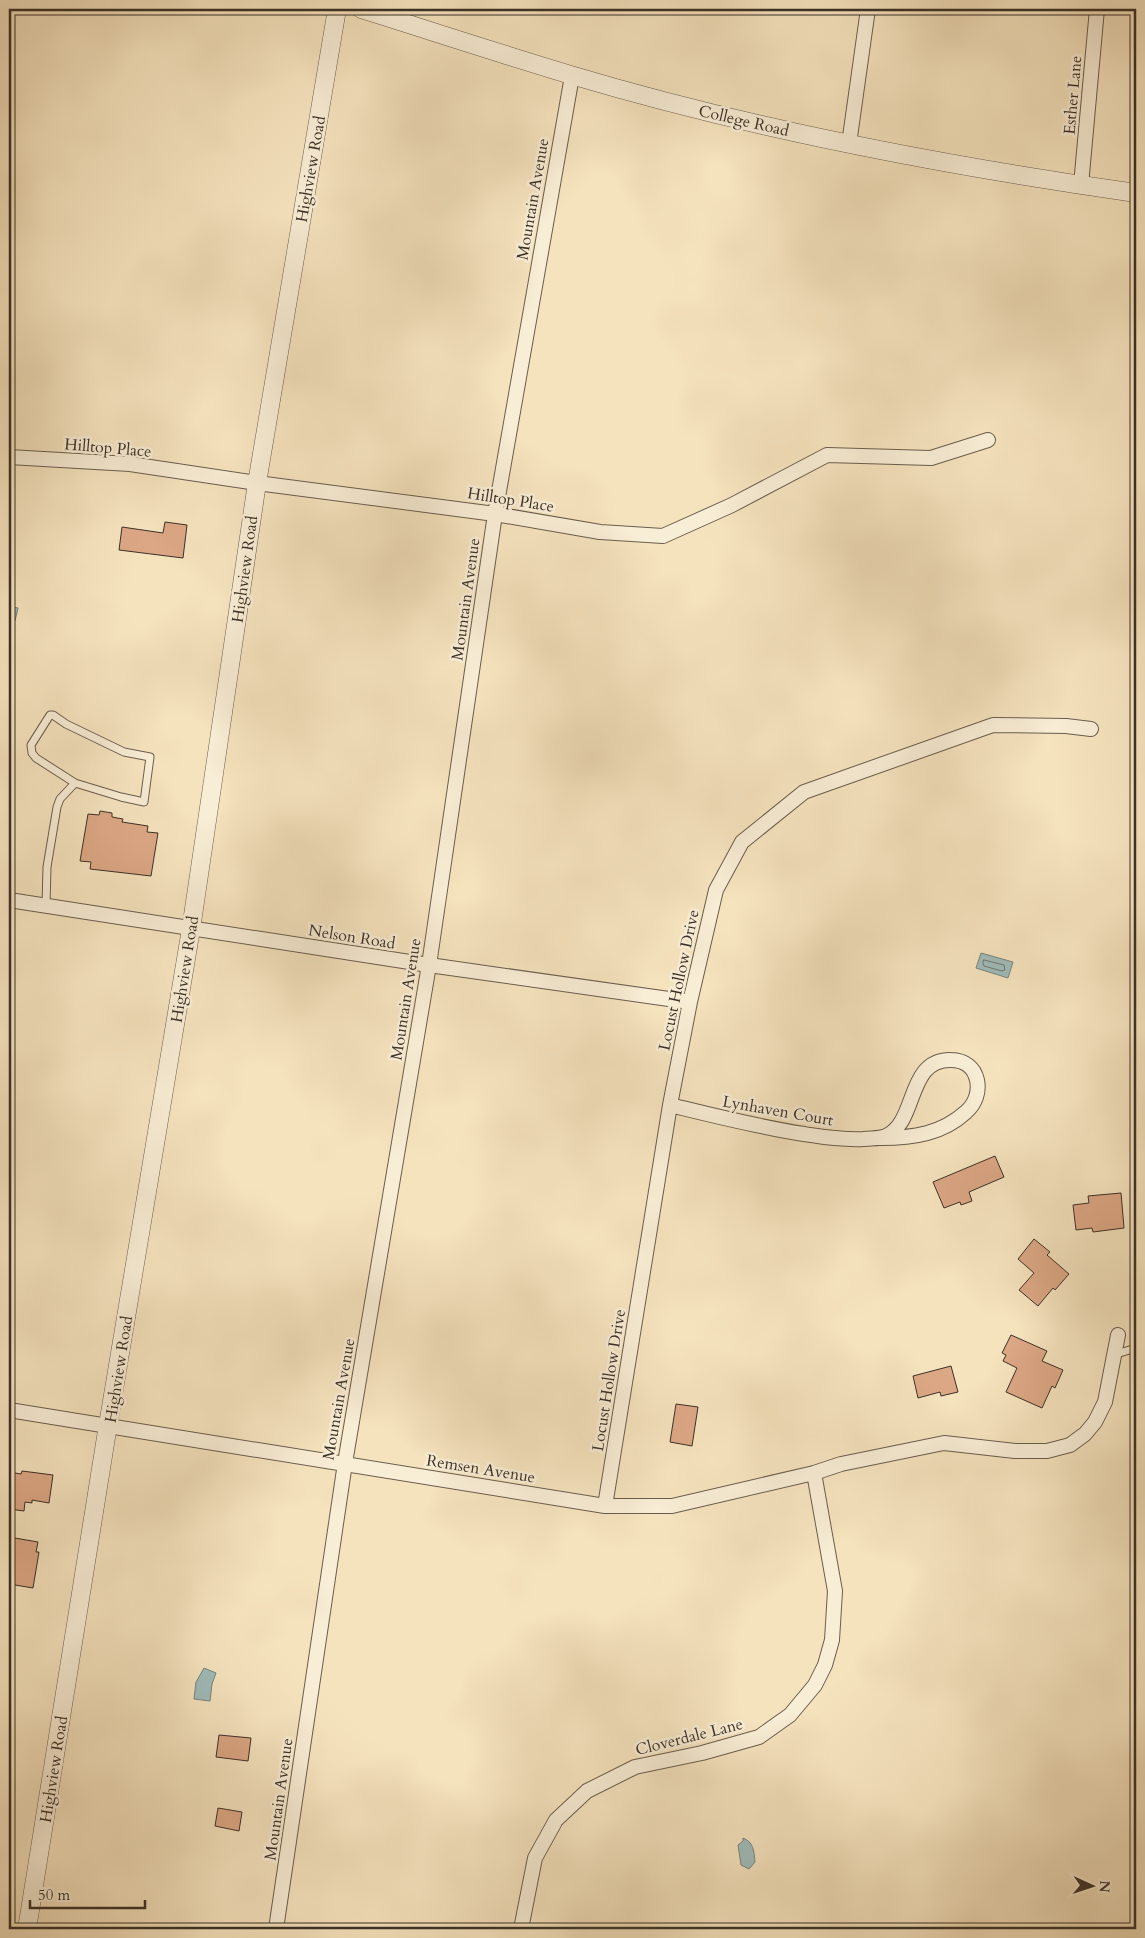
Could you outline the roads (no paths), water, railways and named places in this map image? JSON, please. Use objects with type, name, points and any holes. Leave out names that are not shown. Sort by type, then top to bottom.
[{"type":"street","name":"Highview Road","points":[[27,1929],[108,1425],[192,929],[257,483],[337,9]]},
{"type":"street","name":"College Road","points":[[361,9],[572,76],[698,109],[849,144],[959,165],[1136,193]]},
{"type":"street","points":[[849,144],[868,9]]},
{"type":"street","name":"Esther Lane","points":[[1081,185],[1097,9]]},
{"type":"street","name":"Mountain Avenue","points":[[276,1929],[344,1463],[429,965],[495,514],[572,76]]},
{"type":"street","name":"Hilltop Place","points":[[9,458],[130,464],[257,483],[495,514],[600,532],[663,536],[732,505],[827,455],[931,458],[988,440]]},
{"type":"street","name":"Locust Hollow Drive","points":[[605,1506],[670,1105],[690,1002],[716,890],[742,842],[804,792],[994,725],[1066,726],[1091,729]]},
{"type":"street","name":"Nelson Road","points":[[9,900],[429,965],[690,1002]]},
{"type":"street","name":"Lynhaven Court","points":[[670,1105],[765,1128],[846,1140],[904,1138],[925,1135],[953,1123],[968,1111],[978,1091],[978,1082],[970,1066],[960,1061],[951,1060],[941,1061],[930,1066],[923,1073],[917,1084],[898,1126],[892,1133],[881,1138]]},
{"type":"street","name":"Remsen Avenue","points":[[9,1410],[605,1506],[672,1506],[814,1473],[841,1464],[884,1454],[944,1443],[1015,1451],[1047,1451],[1070,1445],[1085,1434],[1095,1422],[1105,1402],[1118,1335]]},
{"type":"street","name":"Cloverdale Lane","points":[[521,1929],[535,1858],[556,1820],[587,1791],[635,1767],[702,1753],[759,1736],[790,1715],[815,1685],[825,1665],[832,1640],[835,1591],[814,1473]]},
{"type":"lane","points":[[50,715],[54,715],[73,728],[124,752],[150,757],[144,802],[75,783],[36,758],[32,753],[32,745],[50,715]]},
{"type":"lane","points":[[46,906],[46,867],[57,807],[60,799],[75,783]]},
{"type":"lane","points":[[1113,1355],[1136,1348]]},
{"type":"water","points":[[9,606],[18,608],[15,621],[9,620]]},
{"type":"water","points":[[981,953],[1013,962],[1008,978],[976,968]]},
{"type":"water","points":[[204,1668],[216,1673],[212,1684],[210,1701],[194,1699],[196,1682]]},
{"type":"water","points":[[743,1838],[749,1842],[754,1851],[755,1862],[749,1869],[741,1865],[738,1845],[743,1841]]}]
